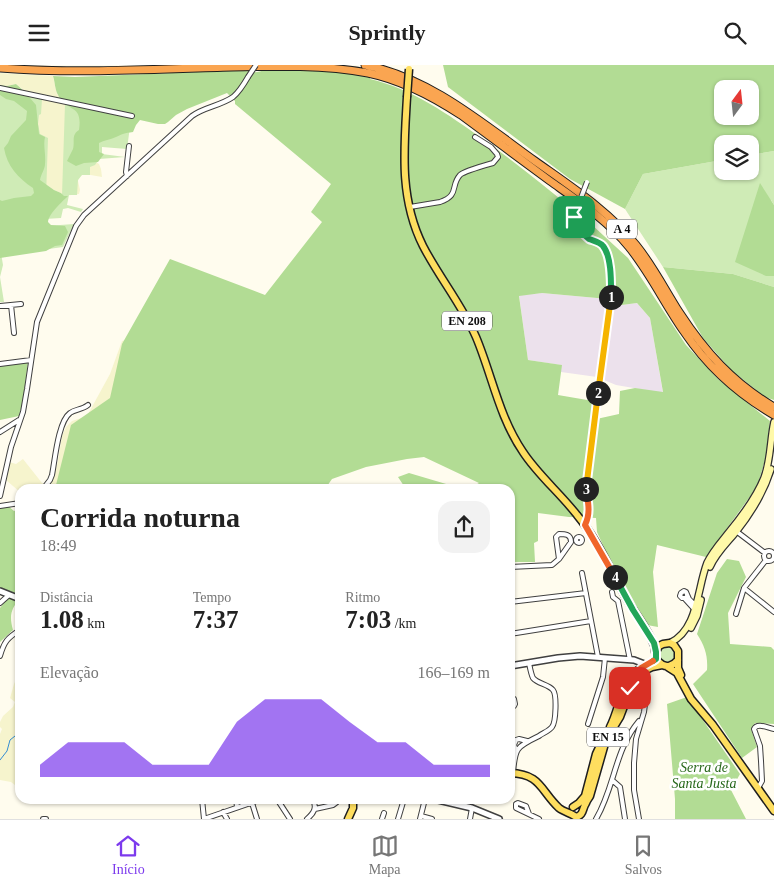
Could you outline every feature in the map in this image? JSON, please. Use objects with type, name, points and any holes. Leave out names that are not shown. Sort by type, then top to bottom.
[{"type":"highway","name":"A 4","points":[[365,65],[400,75],[440,94],[604,212],[619,226],[645,257],[678,311],[706,350],[737,382],[770,407],[774,415]]},
{"type":"highway","name":"A 4","points":[[0,69],[96,71],[287,66],[329,67],[386,77],[414,88],[461,115],[582,203],[629,247],[684,332],[712,367],[753,402],[770,407]]},
{"type":"main road","name":"EN 208","points":[[409,67],[404,165],[405,181],[415,227],[423,245],[475,335],[510,431],[524,454],[539,473],[585,525],[654,643],[656,655]]},
{"type":"main road","points":[[734,529],[764,478],[769,460],[774,422]]},
{"type":"main road","points":[[677,649],[692,627],[709,560],[715,550],[755,505],[767,480],[774,445]]},
{"type":"main road","points":[[696,606],[685,631],[676,640],[659,646],[656,655],[658,662],[677,673],[691,699],[774,811]]},
{"type":"main road","name":"EN 208","points":[[644,628],[657,641],[668,643]]},
{"type":"main road","points":[[668,643],[674,645],[679,653],[678,668],[697,705]]},
{"type":"main road","name":"EN 15","points":[[577,814],[590,796],[606,740],[620,717],[632,684],[644,667],[656,655]]},
{"type":"main road","points":[[664,666],[673,665],[678,660]]},
{"type":"main road","name":"EN 15","points":[[577,814],[585,796],[599,746],[612,722],[627,683],[632,675],[644,667],[664,666]]},
{"type":"main road","points":[[515,774],[535,779],[561,810],[577,814]]},
{"type":"main road","points":[[348,819],[353,804]]},
{"type":"street","points":[[0,495],[27,389],[37,322],[76,226],[84,215],[192,116],[235,96],[256,65]]},
{"type":"street","points":[[0,88],[132,116]]},
{"type":"street","points":[[410,207],[445,201],[452,196],[457,180],[462,173],[493,163],[497,159],[495,151],[476,137]]},
{"type":"street","points":[[127,176],[129,146]]},
{"type":"street","points":[[585,525],[589,512],[586,487],[611,297],[610,265],[606,250],[602,245],[589,239],[572,222],[587,182]]},
{"type":"street","points":[[0,306],[21,304]]},
{"type":"street","points":[[11,305],[14,333]]},
{"type":"street","points":[[0,364],[31,360]]},
{"type":"street","points":[[47,484],[52,475],[63,424],[69,413],[81,410],[88,405]]},
{"type":"street","points":[[0,432],[20,420]]},
{"type":"street","points":[[0,506],[15,504]]},
{"type":"street","points":[[734,529],[765,553],[773,553],[773,559],[770,561],[766,560]]},
{"type":"street","points":[[515,567],[552,565],[559,559],[574,541],[568,534],[559,534],[557,536],[559,559]]},
{"type":"street","points":[[765,553],[766,560]]},
{"type":"street","points":[[736,615],[744,588],[766,560]]},
{"type":"street","points":[[582,573],[598,657]]},
{"type":"street","points":[[744,588],[774,611]]},
{"type":"street","points":[[0,591],[15,597]]},
{"type":"street","points":[[612,592],[613,597],[618,601],[630,660],[634,668],[632,675]]},
{"type":"street","points":[[515,601],[586,593]]},
{"type":"street","points":[[0,603],[9,595]]},
{"type":"street","points":[[696,606],[686,598],[696,606]]},
{"type":"street","points":[[515,632],[591,621]]},
{"type":"street","points":[[0,657],[4,643],[15,633]]},
{"type":"street","points":[[515,665],[573,656],[630,660],[644,667]]},
{"type":"street","points":[[588,724],[603,677],[605,658]]},
{"type":"street","points":[[516,750],[527,741],[546,732],[552,727],[554,720],[556,694],[549,686],[532,677],[529,663]]},
{"type":"street","points":[[638,819],[634,790],[634,763],[636,739],[644,711],[646,692]]},
{"type":"street","points":[[596,819],[604,806],[620,754],[628,736],[641,720]]},
{"type":"street","points":[[758,788],[762,781],[761,761],[760,746],[754,727],[761,726],[774,729]]},
{"type":"street","points":[[628,736],[636,739]]},
{"type":"street","points":[[515,742],[519,739],[527,741]]},
{"type":"street","points":[[612,780],[620,787],[625,819]]},
{"type":"street","points":[[203,804],[206,819],[248,804]]},
{"type":"street","points":[[252,804],[257,819]]},
{"type":"street","points":[[280,804],[290,819]]},
{"type":"street","points":[[307,819],[315,809],[314,804]]},
{"type":"street","points":[[315,809],[335,804]]},
{"type":"street","points":[[398,819],[402,804]]},
{"type":"street","points":[[423,804],[420,817],[432,819]]},
{"type":"street","points":[[455,804],[472,808],[499,819]]},
{"type":"street","points":[[470,819],[472,808]]},
{"type":"street","points":[[223,812],[227,819]]},
{"type":"street","points":[[382,819],[384,813]]},
{"type":"street","points":[[529,814],[539,819]]},
{"type":"shaded area","points":[[0,73],[53,76],[57,94],[69,107],[96,162],[99,164],[102,177],[85,174],[79,176],[79,194],[64,196],[40,180],[39,134],[31,98],[16,84],[0,85]]},
{"type":"shaded area","points":[[542,293],[608,299],[597,377],[561,372],[561,365],[528,360],[519,295]]},
{"type":"shaded area","points":[[637,303],[650,318],[663,393],[616,385],[604,380],[614,306]]},
{"type":"shaded area","points":[[125,340],[110,484],[47,484],[54,477],[62,436],[66,427],[72,421],[87,416],[110,374],[122,341]]},
{"type":"shaded area","points":[[23,459],[44,484],[15,484],[15,488],[6,480],[9,462],[16,464]]},
{"type":"shaded area","points":[[15,682],[15,702],[10,698]]},
{"type":"shaded area","points":[[15,702],[15,785],[11,782],[0,780],[0,734],[2,729],[0,722],[3,716],[13,707]]},
{"type":"green space","points":[[443,65],[774,65],[774,151],[759,154],[759,135],[714,135],[714,161],[643,174],[625,209],[570,179],[448,87]]},
{"type":"green space","points":[[267,69],[319,69],[345,72],[370,77],[370,79],[400,89],[429,103],[470,130],[518,165],[574,210],[571,223],[585,238],[598,245],[604,255],[607,271],[608,299],[542,293],[519,296],[528,360],[562,365],[558,395],[593,401],[592,420],[619,414],[620,391],[635,388],[663,392],[650,318],[637,303],[614,306],[615,268],[608,245],[589,236],[575,221],[579,213],[628,258],[686,345],[718,379],[770,421],[766,457],[757,487],[706,557],[657,545],[653,572],[658,627],[647,625],[612,565],[597,532],[596,518],[538,513],[538,541],[534,543],[535,562],[515,562],[515,484],[477,484],[479,483],[424,457],[366,467],[332,479],[328,484],[56,484],[71,425],[110,398],[122,344],[170,259],[265,295],[322,222],[311,212],[331,184],[235,104],[235,101],[227,93],[187,109],[165,124],[140,120],[133,132],[99,143],[99,152],[104,154],[98,162],[84,163],[76,166],[67,161],[73,149],[74,136],[79,130],[79,116],[58,95],[53,76],[75,77],[246,70],[259,72]]},
{"type":"green space","points":[[16,84],[36,105],[39,134],[45,137],[45,166],[40,180],[64,196],[68,196],[53,211],[48,222],[51,225],[65,226],[68,232],[62,245],[55,246],[46,251],[0,258],[0,200],[31,196],[34,193],[33,188],[18,176],[11,166],[4,148],[11,136],[26,120],[27,111],[14,101],[0,95],[0,85]]},
{"type":"green space","points":[[0,89],[42,99],[38,124],[40,134],[48,138],[46,197],[62,195],[65,104],[131,119],[127,149],[102,147],[102,154],[125,157],[99,159],[95,165],[90,167],[90,175],[82,175],[78,180],[77,195],[69,195],[67,205],[83,209],[81,212],[68,208],[63,209],[61,218],[45,219],[46,226],[74,224],[63,247],[27,252],[1,253],[3,265],[0,277]]},
{"type":"green space","points":[[774,151],[774,205],[771,200],[766,276],[774,276],[774,287],[733,274],[663,267],[625,209],[643,174],[714,161],[714,180],[759,180],[759,154]]},
{"type":"green space","points":[[760,183],[774,205],[774,276],[766,276],[735,262]]},
{"type":"green space","points":[[663,267],[733,274],[774,287],[774,400],[765,397],[731,370],[703,338]]},
{"type":"green space","points":[[0,277],[4,302],[0,302]]},
{"type":"green space","points":[[28,362],[19,416],[0,420],[0,366]]},
{"type":"green space","points":[[409,473],[446,484],[403,484],[398,477]]},
{"type":"green space","points":[[0,503],[6,504],[15,511],[15,606],[11,621],[13,630],[0,642],[0,608],[7,599],[8,593],[0,588]]},
{"type":"green space","points":[[727,559],[739,561],[746,577],[728,613],[730,644],[771,647],[774,650],[774,724],[755,723],[751,729],[757,747],[742,758],[693,684],[707,670],[705,651],[697,634],[717,573]]},
{"type":"green space","points":[[667,645],[673,648],[676,654],[673,660],[667,663],[661,660],[658,654],[661,648]]},
{"type":"green space","name":"Serra de Santa Justa","points":[[687,697],[740,774],[731,790],[746,819],[675,819],[667,704]]},
{"type":"waterway","points":[[0,760],[7,751],[10,740],[15,736]]},
{"type":"route","points":[[574,217],[572,222],[580,231],[589,239],[602,245],[606,250],[610,265],[611,297],[586,487],[589,512],[585,525],[654,643],[656,659],[641,668],[641,672],[633,679],[630,688]]}]
